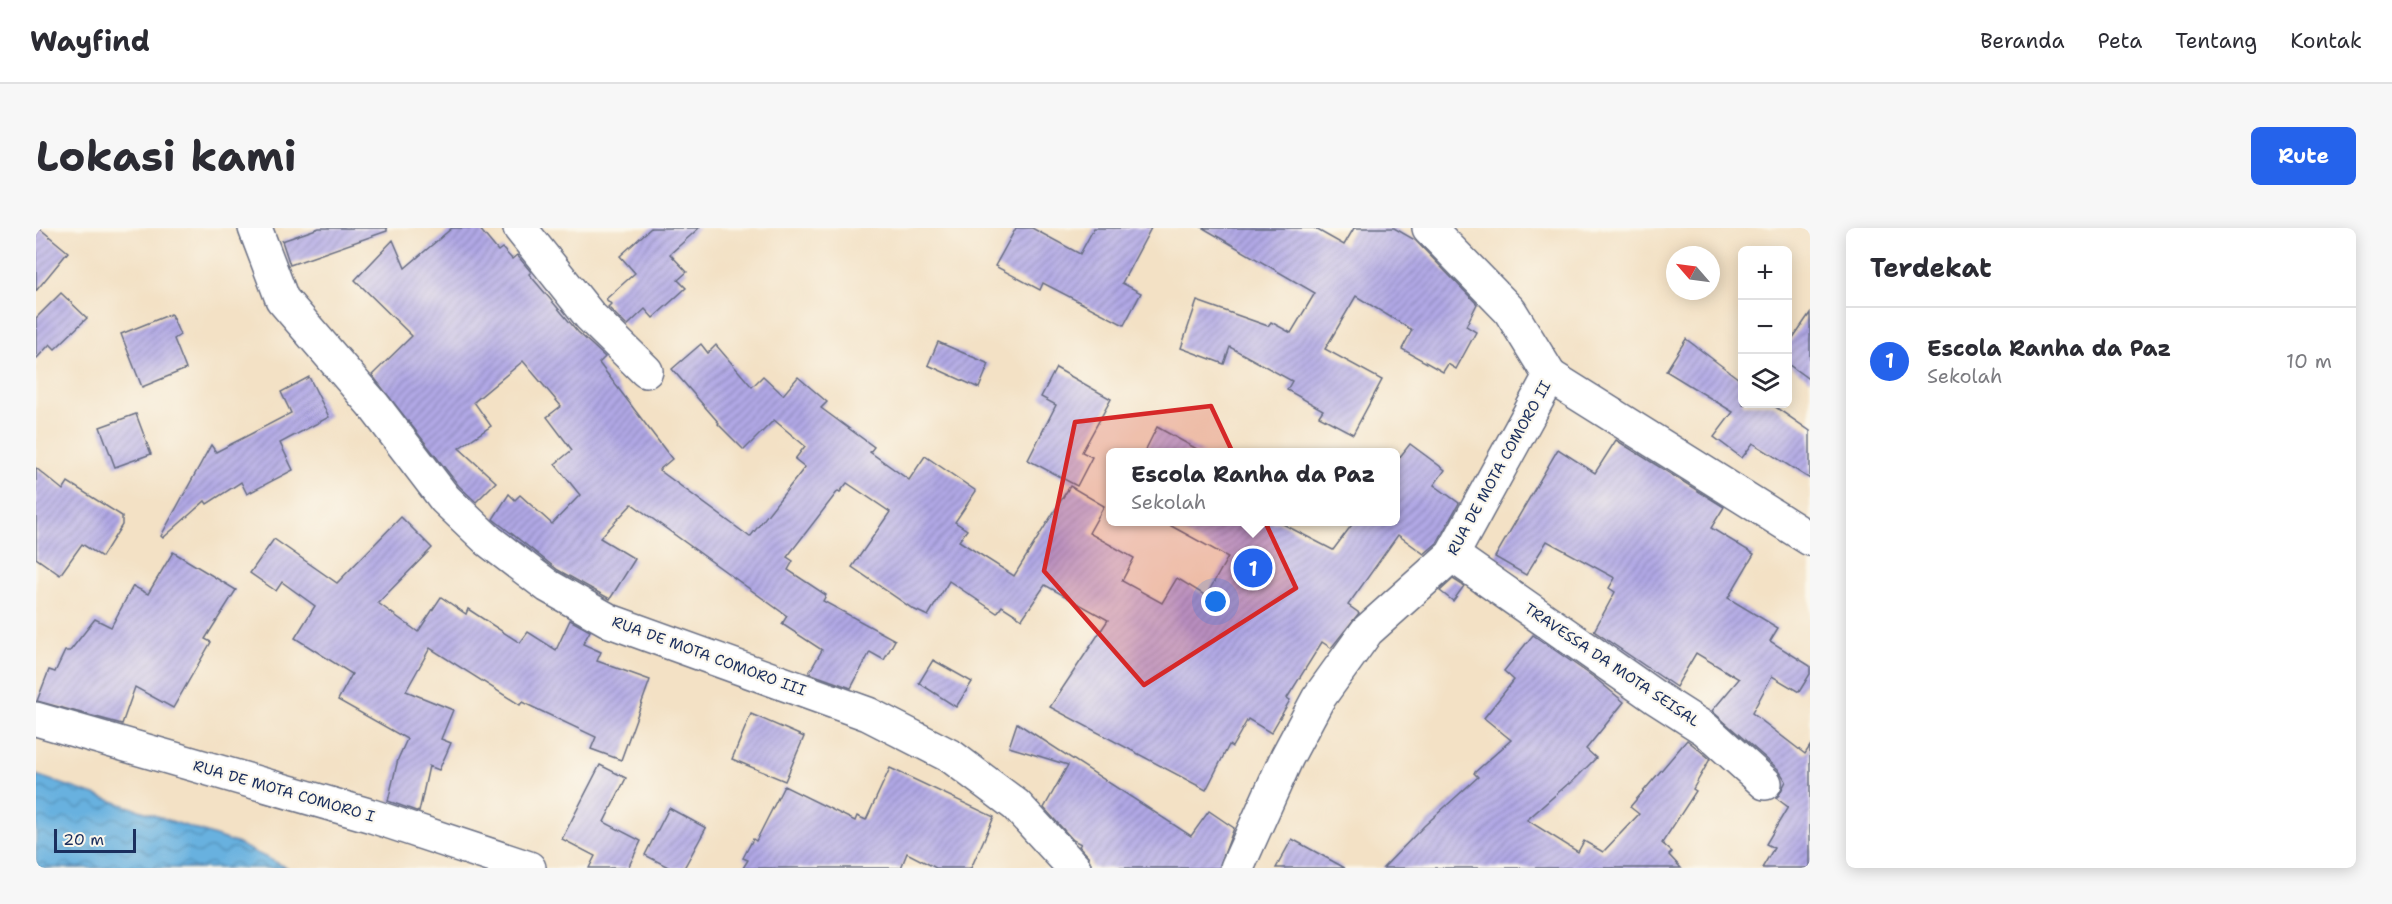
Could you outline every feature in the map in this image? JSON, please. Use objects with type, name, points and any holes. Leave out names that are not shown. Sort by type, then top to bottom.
[{"type":"street","name":"RUA DE MOTA COMORO III","points":[[255,228],[282,299],[374,406],[445,500],[489,541],[548,586],[610,621],[868,714],[951,757],[1016,805],[1074,868]]},
{"type":"street","points":[[520,228],[590,316],[646,371]]},
{"type":"street","points":[[1429,228],[1510,311],[1550,376]]},
{"type":"street","name":"RUA DE MOTA COMORO II","points":[[1237,868],[1287,757],[1318,699],[1367,631],[1452,555],[1550,376],[1810,538]]},
{"type":"street","name":"TRAVESSA DA MOTA SEISAL","points":[[1452,555],[1655,697],[1705,729],[1765,783]]},
{"type":"street","name":"RUA DE MOTA COMORO I","points":[[36,719],[372,816],[529,868]]},
{"type":"highlighted area","points":[[1211,406],[1296,588],[1144,685],[1044,571],[1075,422]]},
{"type":"water","points":[[36,775],[236,843],[288,868],[36,868]]},
{"type":"building","points":[[36,228],[68,252],[36,291]]},
{"type":"building","points":[[319,228],[387,228],[387,231],[290,265],[282,241]]},
{"type":"building","points":[[452,228],[479,228],[498,251],[502,248],[512,259],[517,255],[531,272],[529,274],[578,332],[605,357],[599,363],[672,459],[659,470],[750,537],[805,467],[795,459],[805,446],[774,420],[744,450],[718,424],[672,369],[701,344],[708,353],[716,345],[752,387],[763,376],[783,395],[798,377],[827,402],[821,408],[874,447],[870,452],[909,480],[925,456],[976,491],[955,522],[967,530],[959,541],[1014,576],[1070,486],[1104,506],[1089,533],[1134,558],[1122,581],[1162,603],[1177,578],[1206,596],[1228,557],[1171,526],[1287,526],[1333,550],[1351,526],[1400,526],[1400,457],[1410,444],[1445,470],[1434,485],[1459,503],[1437,543],[1424,554],[1398,535],[1348,605],[1359,613],[1331,648],[1322,642],[1287,698],[1290,700],[1271,733],[1248,719],[1232,747],[1229,745],[1206,790],[1050,707],[1108,620],[1045,585],[1022,619],[1002,606],[997,613],[949,581],[928,616],[913,609],[852,567],[890,512],[847,483],[840,492],[838,491],[787,557],[793,561],[788,570],[826,595],[823,601],[895,640],[884,660],[870,652],[851,688],[809,673],[822,650],[782,624],[787,616],[632,504],[600,538],[635,559],[610,599],[558,570],[493,519],[509,494],[515,500],[520,495],[552,524],[580,495],[555,464],[572,450],[547,417],[561,406],[523,361],[474,402],[491,426],[459,448],[496,482],[476,502],[459,486],[372,375],[412,336],[355,280],[393,240],[405,268]]},
{"type":"building","points":[[651,228],[699,228],[670,254],[687,272],[678,280],[686,288],[653,318],[645,309],[627,326],[608,307],[611,304],[606,299],[635,273],[620,256]]},
{"type":"building","points":[[1016,228],[1032,228],[1080,254],[1094,228],[1151,228],[1122,283],[1141,293],[1124,325],[1043,283],[1040,290],[995,266]]},
{"type":"building","points":[[1203,228],[1314,228],[1344,245],[1354,228],[1394,228],[1415,240],[1477,304],[1466,326],[1476,332],[1456,369],[1448,364],[1443,372],[1402,349],[1412,330],[1356,296],[1325,349],[1382,380],[1353,434],[1319,416],[1323,410],[1287,390],[1292,381],[1230,347],[1224,364],[1181,348],[1197,301],[1268,326],[1271,322],[1291,333],[1315,293]]},
{"type":"building","points":[[61,293],[87,318],[55,349],[50,344],[36,359],[36,318]]},
{"type":"building","points":[[1810,313],[1810,380],[1792,367],[1792,339]]},
{"type":"building","points":[[171,314],[180,335],[174,339],[186,369],[142,387],[121,334]]},
{"type":"building","points":[[1686,339],[1738,378],[1738,408],[1777,408],[1810,431],[1810,479],[1753,443],[1742,458],[1714,437],[1733,412],[1666,371]]},
{"type":"building","points":[[938,342],[989,364],[979,388],[928,365]]},
{"type":"building","points":[[1056,368],[1111,399],[1082,452],[1092,457],[1077,486],[1028,460],[1056,405],[1041,397]]},
{"type":"building","points":[[309,377],[329,417],[280,443],[293,470],[247,494],[241,482],[207,504],[205,501],[163,538],[161,536],[211,445],[216,452],[291,413],[281,392]]},
{"type":"building","points":[[136,414],[151,454],[115,467],[100,427]]},
{"type":"building","points":[[1157,427],[1195,448],[1146,448]]},
{"type":"building","points":[[1616,440],[1724,507],[1711,528],[1754,554],[1728,598],[1778,628],[1770,641],[1810,666],[1810,674],[1799,692],[1772,676],[1752,713],[1805,754],[1810,746],[1810,868],[1762,868],[1774,848],[1766,844],[1788,807],[1776,798],[1786,781],[1778,769],[1712,711],[1739,679],[1696,653],[1676,687],[1594,631],[1615,592],[1609,588],[1615,578],[1547,541],[1526,575],[1495,557],[1558,449],[1595,473]]},
{"type":"building","points":[[36,468],[63,490],[68,482],[122,516],[122,525],[102,557],[82,544],[60,575],[36,558]]},
{"type":"building","points":[[401,517],[432,548],[378,603],[418,632],[441,597],[466,614],[468,609],[520,643],[528,632],[556,650],[570,620],[590,631],[583,644],[601,652],[597,661],[650,680],[621,760],[591,749],[596,737],[522,702],[520,705],[430,648],[406,691],[453,710],[441,739],[451,743],[439,770],[429,766],[419,812],[388,801],[398,759],[407,739],[338,700],[352,674],[295,638],[315,606],[282,582],[276,591],[250,573],[274,539],[337,583]]},
{"type":"building","points":[[173,552],[236,590],[205,639],[211,642],[173,708],[135,687],[122,724],[37,701],[49,670],[55,672],[65,651],[70,651],[95,619],[111,627],[133,586],[148,594]]},
{"type":"building","points":[[1453,579],[1464,586],[1453,601],[1440,591]]},
{"type":"building","points":[[1533,635],[1595,678],[1624,702],[1586,749],[1596,758],[1570,784],[1527,820],[1578,852],[1584,841],[1603,852],[1639,814],[1630,807],[1687,740],[1710,759],[1693,789],[1696,791],[1662,843],[1672,852],[1669,855],[1681,868],[1383,868],[1424,826],[1478,777],[1474,773],[1511,740],[1484,718],[1514,680],[1504,671]]},
{"type":"building","points":[[933,660],[972,682],[956,707],[919,683]]},
{"type":"building","points":[[751,714],[804,737],[785,781],[732,759]]},
{"type":"building","points":[[1017,723],[1191,836],[1209,811],[1234,828],[1219,868],[1092,868],[1088,856],[1079,846],[1081,844],[1073,840],[1044,808],[1068,765],[1009,747]]},
{"type":"building","points":[[600,765],[626,778],[604,822],[641,841],[628,868],[589,868],[595,856],[562,839]]},
{"type":"building","points":[[890,768],[994,817],[971,868],[936,868],[907,853],[901,868],[743,868],[748,860],[743,858],[753,839],[756,841],[784,786],[855,821],[857,816],[866,820]]},
{"type":"building","points":[[669,808],[706,828],[684,868],[670,868],[645,855]]},
{"type":"building","points":[[1292,839],[1345,868],[1276,868]]},
{"type":"place","name":"Escola Ranha da Paz","points":[[1253,568]]}]
